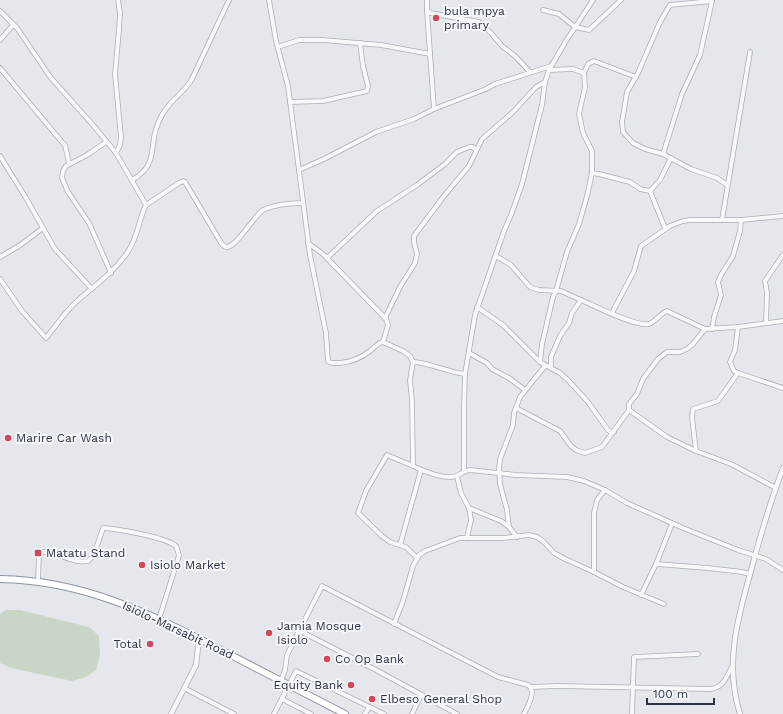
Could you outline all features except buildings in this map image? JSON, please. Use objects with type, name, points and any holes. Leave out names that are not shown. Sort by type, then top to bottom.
[{"type":"highway","name":"Isiolo-Marsabit Road","points":[[0,579],[38,582],[98,595],[158,618],[345,714]]},
{"type":"street","points":[[116,153],[120,145],[121,137],[115,74],[120,30],[118,0]]},
{"type":"street","points":[[132,180],[142,173],[148,165],[156,129],[162,114],[168,106],[187,88],[229,0]]},
{"type":"street","points":[[269,0],[278,47],[286,77],[308,243],[315,283],[325,324],[328,362],[338,363],[354,360],[363,356],[382,342],[386,342],[404,351],[410,356],[413,362],[410,380],[412,401],[413,466]]},
{"type":"street","points":[[427,0],[434,109]]},
{"type":"street","points":[[464,471],[464,407],[466,374],[473,320],[522,184],[542,105],[545,82],[550,68],[592,2],[586,0]]},
{"type":"street","points":[[543,10],[559,14],[575,27],[590,30],[621,0]]},
{"type":"street","points":[[663,154],[682,94],[700,55],[712,1],[670,6],[660,22],[636,77],[627,92],[622,122],[623,132],[633,143],[645,149],[663,154],[691,169],[717,178],[727,185]]},
{"type":"street","points":[[0,11],[13,24],[51,78],[116,153],[146,205]]},
{"type":"street","points":[[427,11],[441,16],[479,22],[530,72]]},
{"type":"street","points":[[0,40],[13,24]]},
{"type":"street","points":[[278,47],[306,39],[381,45],[430,54]]},
{"type":"street","points":[[290,102],[323,101],[367,91],[368,86],[360,44]]},
{"type":"street","points":[[722,220],[750,52]]},
{"type":"street","points":[[540,362],[543,339],[553,297],[567,252],[579,224],[592,174],[592,151],[583,133],[579,114],[585,87],[584,73],[588,64],[594,61],[636,77]]},
{"type":"street","points":[[0,68],[65,145],[69,163]]},
{"type":"street","points":[[299,170],[376,132],[414,119],[434,109],[486,89],[495,84],[530,72],[550,68],[573,69],[584,73]]},
{"type":"street","points":[[385,318],[400,287],[415,263],[417,254],[414,236],[469,166],[482,139],[513,112],[536,87],[545,82]]},
{"type":"street","points":[[106,142],[87,155],[69,163],[63,171],[63,181],[89,223],[111,272]]},
{"type":"street","points":[[327,258],[378,211],[417,185],[457,152],[468,147],[472,147],[476,150]]},
{"type":"street","points":[[0,156],[59,254],[92,289]]},
{"type":"street","points":[[650,191],[660,180],[671,158]]},
{"type":"street","points":[[592,174],[599,174],[630,182],[640,189],[650,191],[655,200],[661,221],[665,228]]},
{"type":"street","points":[[0,280],[22,311],[46,338],[75,303],[111,272],[126,254],[138,232],[140,217],[146,205],[179,183],[185,182],[220,241],[227,247],[241,236],[262,211],[280,204],[303,203]]},
{"type":"street","points":[[612,313],[634,271],[639,249],[644,243],[650,241],[665,228],[683,221],[741,220],[783,216]]},
{"type":"street","points":[[712,329],[721,295],[718,282],[721,274],[733,256],[741,220]]},
{"type":"street","points":[[0,257],[19,246],[43,228]]},
{"type":"street","points":[[308,243],[327,258],[385,318],[388,326],[382,342]]},
{"type":"street","points":[[766,323],[767,292],[765,281],[783,255]]},
{"type":"street","points":[[496,256],[510,265],[530,287],[539,290],[565,292],[626,320],[638,323],[647,324],[667,311],[705,329],[738,327],[783,321]]},
{"type":"street","points":[[551,368],[550,361],[552,354],[560,336],[569,323],[572,314],[581,300]]},
{"type":"street","points":[[477,307],[504,325],[540,362],[568,380],[588,402],[608,430],[614,432]]},
{"type":"street","points":[[738,327],[735,350],[730,362],[734,370],[738,373],[783,388]]},
{"type":"street","points":[[516,408],[560,431],[571,446],[581,452],[590,452],[602,447],[629,410],[629,404],[643,380],[658,359],[666,352],[680,352],[687,349],[705,329]]},
{"type":"street","points":[[469,352],[525,390]]},
{"type":"street","points":[[413,362],[423,363],[455,373],[466,374]]},
{"type":"street","points":[[509,527],[499,472],[501,454],[513,425],[516,408],[520,397],[545,366]]},
{"type":"street","points":[[696,451],[692,418],[693,409],[718,401],[738,373]]},
{"type":"street","points":[[629,410],[667,437],[696,451],[731,464],[776,488]]},
{"type":"street","points":[[417,558],[406,547],[390,542],[382,536],[358,513],[366,491],[387,455],[421,470],[442,476],[457,476],[464,471],[499,472],[516,475],[567,477],[584,481],[672,524],[738,550],[766,559],[783,570]]},
{"type":"street","points":[[740,714],[733,684],[733,647],[738,621],[765,519],[783,468]]},
{"type":"street","points":[[400,545],[421,470]]},
{"type":"street","points":[[457,476],[462,493],[469,508],[471,520],[467,538]]},
{"type":"street","points":[[594,572],[594,513],[597,500],[605,490]]},
{"type":"street","points":[[469,508],[501,521],[509,527],[517,537]]},
{"type":"street","points":[[641,595],[656,564],[672,524]]},
{"type":"street","points":[[38,582],[39,552],[54,553],[77,562],[88,562],[94,556],[103,528],[162,539],[176,546],[179,555],[178,562],[158,618]]},
{"type":"street","points":[[394,624],[417,558],[421,552],[454,540],[467,538],[537,537],[554,553],[604,578],[664,604]]},
{"type":"street","points":[[656,564],[708,568],[750,574]]},
{"type":"street","points":[[281,681],[285,670],[287,655],[322,586],[498,677],[522,683],[530,687],[711,689],[718,688],[721,685],[732,667]]},
{"type":"street","points":[[300,631],[457,714]]},
{"type":"street","points":[[171,714],[196,665],[199,639]]},
{"type":"street","points":[[632,714],[634,657],[698,654]]},
{"type":"street","points":[[274,714],[296,671],[384,714]]},
{"type":"street","points":[[524,714],[531,696],[532,690],[530,687]]},
{"type":"street","points":[[184,688],[234,714]]},
{"type":"street","points":[[412,714],[421,695]]},
{"type":"street","points":[[282,699],[311,714]]},
{"type":"street","points":[[365,714],[369,707]]},
{"type":"green space","points":[[6,610],[20,610],[89,627],[99,636],[100,656],[96,670],[86,677],[72,681],[11,668],[0,663],[0,614]]},
{"type":"place","name":"bula mpya primary","points":[[436,18]]},
{"type":"place","name":"Marire Car Wash","points":[[8,438]]},
{"type":"place","name":"Matatu Stand","points":[[38,553]]},
{"type":"place","name":"Isiolo Market","points":[[142,565]]},
{"type":"place","name":"Jamia Mosque Isiolo","points":[[269,633]]},
{"type":"place","name":"Total","points":[[150,644]]},
{"type":"place","name":"Co Op Bank","points":[[327,659]]},
{"type":"place","name":"Equity Bank","points":[[351,685]]},
{"type":"place","name":"Elbeso General Shop","points":[[372,699]]}]
